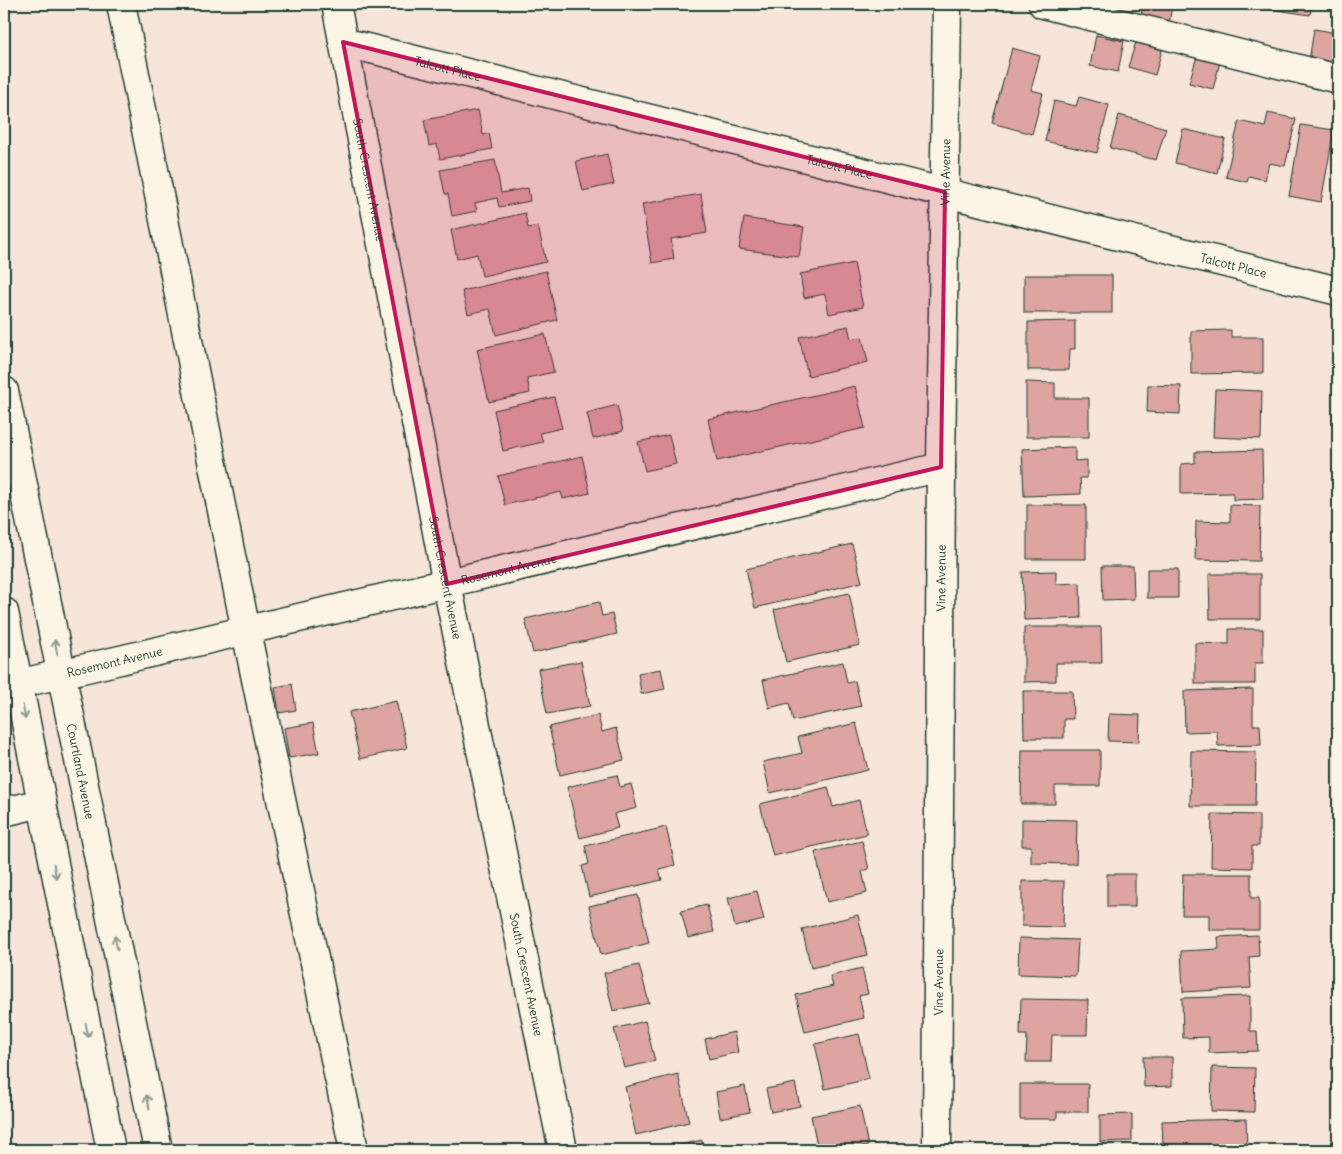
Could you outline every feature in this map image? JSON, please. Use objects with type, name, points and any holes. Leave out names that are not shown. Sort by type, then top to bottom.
[{"type":"street","points":[[121,4],[246,631],[354,1150]]},
{"type":"street","name":"South Crescent Avenue","points":[[336,4],[447,584],[563,1150]]},
{"type":"street","name":"Vine Avenue","points":[[937,1150],[941,467],[947,4]]},
{"type":"street","points":[[1044,4],[1338,79]]},
{"type":"street","name":"Talcott Place","points":[[343,42],[1338,291]]},
{"type":"street","name":"Courtland Avenue","points":[[4,391],[14,490],[61,674],[158,1150]]},
{"type":"street","name":"Rosemont Avenue","points":[[12,670],[61,674],[941,467]]},
{"type":"street","points":[[4,612],[12,670],[42,803],[111,1150]]},
{"type":"street","points":[[4,812],[42,803]]},
{"type":"highlighted area","points":[[343,42],[945,192],[941,467],[447,584]]},
{"type":"building","points":[[1143,4],[1172,4],[1169,25],[1140,21]]},
{"type":"building","points":[[1225,4],[1245,4],[1244,8]]},
{"type":"building","points":[[1271,4],[1312,4],[1310,15],[1270,9]]},
{"type":"building","points":[[1314,29],[1338,33],[1338,66],[1309,61]]},
{"type":"building","points":[[1096,35],[1124,41],[1118,72],[1090,66]]},
{"type":"building","points":[[1136,42],[1162,50],[1155,75],[1128,67]]},
{"type":"building","points":[[1012,48],[1040,56],[1031,90],[1043,93],[1032,134],[992,123]]},
{"type":"building","points":[[1197,56],[1220,62],[1213,89],[1189,83]]},
{"type":"building","points":[[1079,97],[1109,105],[1097,153],[1045,141],[1054,101],[1076,106]]},
{"type":"building","points":[[478,110],[483,135],[489,133],[492,149],[440,159],[437,144],[429,146],[424,120]]},
{"type":"building","points":[[1268,113],[1296,119],[1285,166],[1269,163],[1265,180],[1249,176],[1247,182],[1226,177],[1239,121],[1265,127]]},
{"type":"building","points":[[1119,115],[1166,128],[1156,160],[1110,148]]},
{"type":"building","points":[[1301,125],[1334,130],[1321,202],[1289,196]]},
{"type":"building","points":[[1183,129],[1225,139],[1217,173],[1175,163]]},
{"type":"building","points":[[607,154],[614,184],[583,191],[576,161]]},
{"type":"building","points":[[495,160],[501,193],[528,188],[530,201],[499,207],[497,198],[475,203],[477,211],[452,216],[448,194],[445,194],[440,170]]},
{"type":"building","points":[[701,194],[707,233],[671,239],[674,259],[652,263],[642,204]]},
{"type":"building","points":[[525,213],[528,228],[538,226],[546,262],[482,276],[477,254],[457,259],[451,230]]},
{"type":"building","points":[[744,218],[804,227],[799,257],[739,249]]},
{"type":"building","points":[[854,263],[863,307],[829,314],[825,294],[804,298],[800,274]]},
{"type":"building","points":[[546,271],[557,320],[496,335],[490,309],[468,314],[462,291]]},
{"type":"building","points":[[1024,275],[1112,275],[1112,313],[1024,313]]},
{"type":"building","points":[[1075,321],[1075,349],[1070,349],[1069,370],[1028,370],[1028,322]]},
{"type":"building","points":[[848,326],[851,339],[862,337],[868,362],[808,376],[799,337]]},
{"type":"building","points":[[1231,330],[1231,337],[1263,337],[1263,373],[1191,374],[1191,331]]},
{"type":"building","points":[[545,334],[554,372],[527,378],[530,393],[489,402],[477,349]]},
{"type":"building","points":[[1026,382],[1055,383],[1055,398],[1089,398],[1089,437],[1026,437]]},
{"type":"building","points":[[1148,385],[1181,386],[1180,414],[1147,412]]},
{"type":"building","points":[[855,386],[865,428],[717,461],[708,419]]},
{"type":"building","points":[[1215,389],[1262,391],[1261,439],[1213,437]]},
{"type":"building","points":[[554,397],[562,428],[540,433],[543,442],[503,451],[494,410]]},
{"type":"building","points":[[617,405],[623,431],[593,439],[587,413]]},
{"type":"building","points":[[669,435],[676,464],[645,471],[638,442]]},
{"type":"building","points":[[1075,447],[1075,461],[1087,460],[1087,478],[1080,478],[1081,494],[1024,496],[1022,449]]},
{"type":"building","points":[[1262,450],[1263,499],[1233,500],[1233,493],[1181,494],[1181,464],[1195,463],[1195,452]]},
{"type":"building","points":[[582,456],[590,493],[563,499],[561,492],[505,505],[498,476]]},
{"type":"building","points":[[1027,505],[1086,505],[1086,559],[1027,559]]},
{"type":"building","points":[[1230,505],[1260,506],[1259,561],[1195,560],[1196,521],[1230,522]]},
{"type":"building","points":[[852,544],[862,582],[755,608],[746,569]]},
{"type":"building","points":[[1102,566],[1133,566],[1134,599],[1103,600]]},
{"type":"building","points":[[1147,569],[1178,569],[1178,598],[1147,598]]},
{"type":"building","points":[[1056,571],[1056,584],[1080,583],[1081,618],[1024,620],[1022,572]]},
{"type":"building","points":[[1209,574],[1260,574],[1260,619],[1210,619]]},
{"type":"building","points":[[849,593],[860,645],[786,662],[774,610]]},
{"type":"building","points":[[599,602],[602,616],[612,614],[617,634],[533,653],[525,619]]},
{"type":"building","points":[[1024,627],[1101,627],[1102,663],[1056,663],[1056,681],[1024,682]]},
{"type":"building","points":[[1229,629],[1263,629],[1263,663],[1255,663],[1255,684],[1195,684],[1195,643],[1229,644]]},
{"type":"building","points":[[581,661],[590,706],[547,714],[538,669]]},
{"type":"building","points":[[843,662],[847,683],[855,681],[861,706],[793,721],[789,703],[769,708],[763,680]]},
{"type":"building","points":[[661,669],[665,689],[641,694],[638,673]]},
{"type":"building","points":[[292,684],[296,710],[279,713],[275,687]]},
{"type":"building","points":[[1253,689],[1253,725],[1260,725],[1261,745],[1218,746],[1217,731],[1185,732],[1184,691]]},
{"type":"building","points":[[1023,691],[1072,691],[1073,719],[1064,719],[1064,738],[1024,738]]},
{"type":"building","points":[[396,701],[407,748],[360,759],[349,712]]},
{"type":"building","points":[[1109,714],[1140,715],[1139,742],[1108,741]]},
{"type":"building","points":[[598,715],[602,732],[616,728],[624,760],[560,775],[549,727]]},
{"type":"building","points":[[313,723],[319,753],[289,758],[284,728]]},
{"type":"building","points":[[856,723],[868,770],[770,793],[763,762],[802,753],[798,737]]},
{"type":"building","points":[[1022,750],[1100,750],[1100,786],[1055,786],[1055,804],[1021,804]]},
{"type":"building","points":[[1191,751],[1256,752],[1255,806],[1190,806]]},
{"type":"building","points":[[617,775],[620,787],[631,784],[637,808],[614,814],[618,828],[580,838],[567,787]]},
{"type":"building","points":[[828,787],[833,807],[859,800],[867,834],[773,856],[760,804]]},
{"type":"building","points":[[1212,814],[1259,815],[1259,846],[1252,846],[1252,868],[1211,867]]},
{"type":"building","points":[[1022,819],[1077,820],[1076,864],[1031,863],[1031,846],[1022,846]]},
{"type":"building","points":[[666,827],[675,865],[659,869],[662,880],[589,897],[582,866],[589,864],[585,846]]},
{"type":"building","points":[[862,841],[869,869],[862,871],[867,893],[827,902],[815,852]]},
{"type":"building","points":[[1107,874],[1135,874],[1135,907],[1107,907]]},
{"type":"building","points":[[1183,874],[1251,874],[1251,898],[1259,898],[1259,930],[1209,930],[1209,915],[1182,915]]},
{"type":"building","points":[[1022,881],[1064,881],[1063,927],[1022,926]]},
{"type":"building","points":[[757,891],[764,920],[735,927],[728,898]]},
{"type":"building","points":[[638,895],[649,943],[601,955],[589,906]]},
{"type":"building","points":[[707,905],[714,932],[688,938],[681,911]]},
{"type":"building","points":[[858,915],[867,955],[811,968],[802,929]]},
{"type":"building","points":[[1258,935],[1259,956],[1249,957],[1251,988],[1183,992],[1181,951],[1219,949],[1218,937]]},
{"type":"building","points":[[1019,938],[1078,940],[1076,976],[1018,974]]},
{"type":"building","points":[[639,965],[649,1003],[613,1011],[604,973]]},
{"type":"building","points":[[862,968],[868,994],[859,996],[864,1018],[805,1032],[796,995],[833,986],[830,976]]},
{"type":"building","points":[[1250,996],[1250,1031],[1257,1031],[1258,1051],[1209,1053],[1209,1037],[1183,1038],[1182,998]]},
{"type":"building","points":[[1021,999],[1088,1000],[1087,1035],[1052,1035],[1051,1062],[1026,1062],[1027,1035],[1020,1035]]},
{"type":"building","points":[[645,1021],[655,1061],[624,1068],[614,1029]]},
{"type":"building","points":[[734,1032],[738,1052],[709,1059],[705,1039]]},
{"type":"building","points":[[859,1034],[869,1079],[825,1089],[815,1044]]},
{"type":"building","points":[[1143,1057],[1172,1057],[1172,1086],[1144,1087]]},
{"type":"building","points":[[1212,1067],[1255,1068],[1254,1112],[1211,1111]]},
{"type":"building","points":[[678,1074],[689,1122],[636,1135],[625,1087]]},
{"type":"building","points":[[795,1083],[800,1106],[771,1112],[766,1089]]},
{"type":"building","points":[[1020,1084],[1088,1084],[1088,1112],[1057,1112],[1057,1119],[1020,1119]]},
{"type":"building","points":[[745,1086],[750,1112],[720,1118],[716,1092]]},
{"type":"building","points":[[860,1106],[868,1146],[845,1150],[818,1150],[811,1116]]},
{"type":"building","points":[[1132,1114],[1132,1141],[1100,1142],[1100,1115]]},
{"type":"building","points":[[1246,1119],[1247,1150],[1178,1150],[1178,1144],[1163,1144],[1162,1121]]},
{"type":"building","points":[[702,1140],[704,1150],[657,1150]]}]
